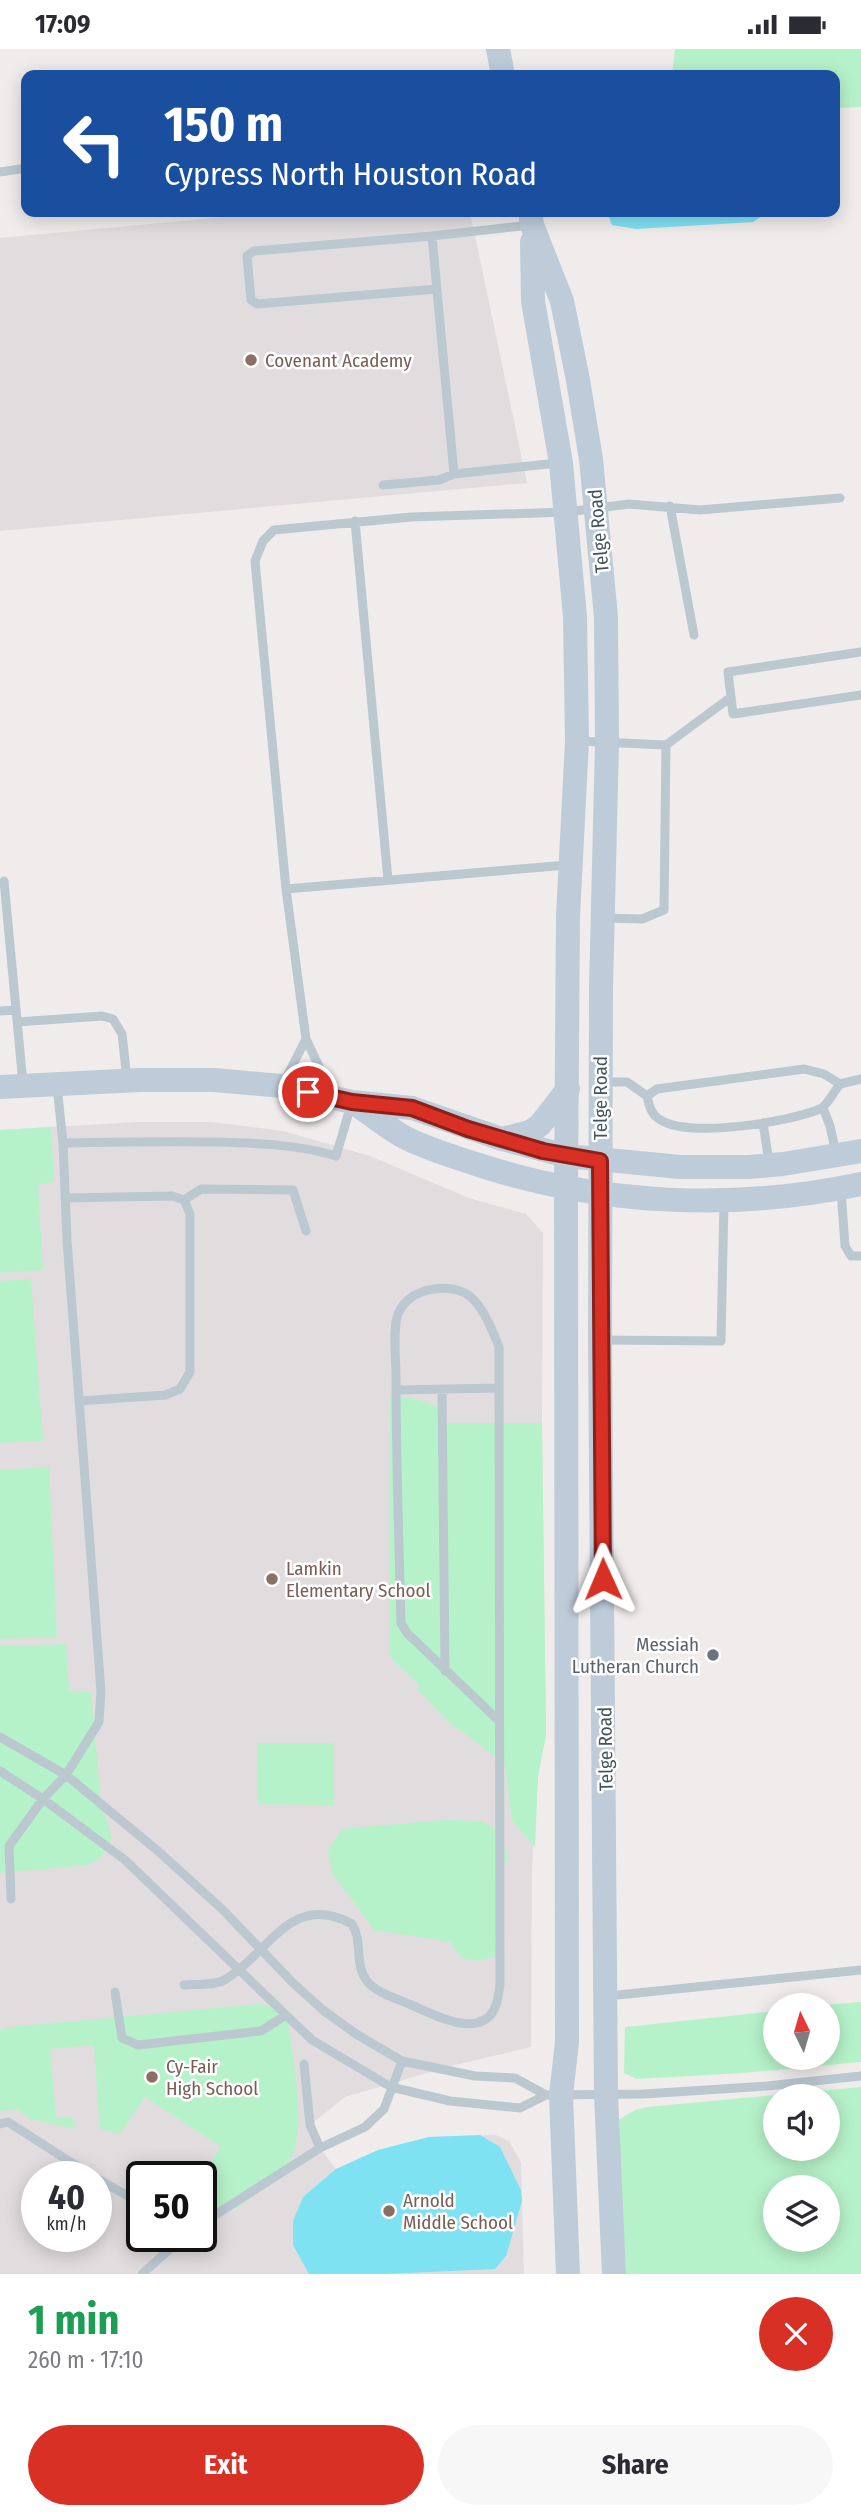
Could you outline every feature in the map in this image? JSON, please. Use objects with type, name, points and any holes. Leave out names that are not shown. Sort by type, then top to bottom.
[{"type":"main road","points":[[498,49],[502,70]]},
{"type":"main road","name":"Telge Road","points":[[531,218],[533,301],[561,463],[575,617],[577,741],[568,929],[566,1188],[567,2042],[554,2095],[568,2274]]},
{"type":"main road","name":"Telge Road","points":[[531,218],[562,302],[578,380],[597,508],[606,617],[600,1340],[606,2095],[614,2274]]},
{"type":"main road","points":[[11,1087],[127,1080],[214,1080],[282,1086],[343,1100],[412,1108],[502,1139],[567,1156],[600,1161],[680,1167],[770,1165],[861,1151]]},
{"type":"main road","points":[[502,1139],[530,1132],[540,1125],[568,1089]]},
{"type":"main road","points":[[343,1100],[405,1137],[498,1171],[566,1188],[678,1200],[724,1200],[782,1198],[851,1187]]},
{"type":"main road","points":[[567,1791],[605,1792]]},
{"type":"lane","points":[[0,172],[21,169]]},
{"type":"lane","points":[[437,289],[257,303],[251,300],[247,256],[254,251],[432,236],[531,218]]},
{"type":"lane","points":[[432,236],[454,474]]},
{"type":"lane","points":[[383,485],[439,480],[454,474],[561,463]]},
{"type":"lane","points":[[63,1143],[156,1140],[245,1142],[309,1148],[336,1156],[343,1100],[306,1039],[286,888],[254,562],[263,541],[274,530],[411,517],[567,512],[629,504],[700,510],[840,498]]},
{"type":"lane","points":[[670,506],[694,635]]},
{"type":"lane","points":[[355,521],[388,880]]},
{"type":"lane","points":[[861,652],[728,672],[733,714],[861,695]]},
{"type":"lane","points":[[577,741],[666,745],[731,697]]},
{"type":"lane","points":[[602,918],[642,919],[663,909],[666,745]]},
{"type":"lane","points":[[286,888],[571,865]]},
{"type":"lane","points":[[4,881],[17,1022],[11,1087]]},
{"type":"lane","points":[[0,1011],[16,1010]]},
{"type":"lane","points":[[17,1022],[102,1016],[113,1019],[122,1034],[127,1080]]},
{"type":"lane","points":[[282,1086],[306,1039]]},
{"type":"lane","points":[[648,1096],[657,1089],[804,1069],[824,1074],[840,1084]]},
{"type":"lane","points":[[601,1082],[627,1081],[648,1096],[650,1109],[659,1120],[687,1129],[763,1123],[823,1108],[840,1084],[861,1079]]},
{"type":"lane","points":[[11,1899],[9,1846],[43,1798],[66,1775],[99,1722],[101,1691],[57,1084]]},
{"type":"lane","points":[[823,1108],[837,1156]]},
{"type":"lane","points":[[763,1123],[770,1165]]},
{"type":"lane","points":[[851,1187],[845,1246],[851,1256],[861,1256]]},
{"type":"lane","points":[[184,1200],[201,1189],[293,1190],[306,1231]]},
{"type":"lane","points":[[65,1198],[172,1196],[184,1200],[190,1214],[190,1372],[180,1389],[165,1395],[79,1401]]},
{"type":"lane","points":[[600,1340],[721,1341],[724,1200]]},
{"type":"lane","points":[[184,1985],[224,1981],[299,1917],[331,1915],[352,1924],[360,1946],[360,1968],[367,1981],[378,1990],[457,2023],[472,2024],[485,2019],[493,2011],[500,1983],[499,1347],[478,1305],[465,1294],[435,1288],[413,1295],[398,1313],[396,1390],[401,1623],[407,1633],[445,1671],[498,1720]]},
{"type":"lane","points":[[396,1390],[498,1388]]},
{"type":"lane","points":[[442,1389],[445,1671]]},
{"type":"lane","points":[[0,1737],[66,1775],[158,1851],[222,1909],[323,2010],[356,2033],[402,2061],[475,2076],[515,2078],[554,2095]]},
{"type":"lane","points":[[0,1771],[43,1798],[125,1860],[312,2041],[391,2087],[450,2101],[520,2108],[554,2095],[606,2095],[767,2086],[861,2076]]},
{"type":"lane","points":[[606,1996],[861,1970]]},
{"type":"lane","points":[[115,1992],[122,2038],[138,2045],[261,2031],[286,2015]]},
{"type":"lane","points":[[217,2214],[320,2148],[365,2127],[384,2109],[402,2061]]},
{"type":"lane","points":[[304,2064],[310,2125],[320,2148]]},
{"type":"lane","points":[[0,2124],[8,2122],[69,2161]]},
{"type":"lane","points":[[142,2274],[167,2252]]},
{"type":"shaded area","name":"Covenant Academy","points":[[225,217],[471,217],[527,483],[0,531],[0,238]]},
{"type":"shaded area","name":"Lamkin Elementary School","points":[[137,1122],[212,1122],[283,1131],[370,1156],[469,1198],[526,1214],[543,1233],[542,1423],[546,1735],[538,1776],[532,1870],[531,2047],[447,2067],[345,2097],[310,2125],[320,2148],[336,2169],[378,2150],[429,2137],[496,2135],[509,2141],[521,2162],[524,2274],[0,2274],[0,1130]]},
{"type":"green space","points":[[675,49],[861,49],[861,107],[840,108],[840,70],[673,70]]},
{"type":"green space","points":[[51,1127],[54,1182],[38,1185],[43,1270],[0,1273],[0,1130]]},
{"type":"green space","points":[[31,1279],[43,1441],[0,1443],[0,1281]]},
{"type":"green space","points":[[390,1396],[409,1397],[437,1406],[447,1423],[542,1423],[546,1735],[538,1776],[535,1847],[512,1821],[505,1764],[450,1723],[417,1689],[419,1685],[389,1656]]},
{"type":"green space","points":[[49,1467],[57,1637],[0,1639],[0,1470]]},
{"type":"green space","points":[[66,1644],[69,1691],[91,1692],[101,1804],[112,1838],[99,1859],[87,1865],[0,1873],[0,1646]]},
{"type":"green space","points":[[257,1743],[334,1743],[334,1805],[258,1804]]},
{"type":"green space","points":[[442,1820],[483,1821],[502,1834],[508,1859],[496,1875],[497,1956],[477,1961],[461,1958],[450,1942],[374,1930],[332,1873],[328,1850],[342,1829]]},
{"type":"green space","points":[[861,2002],[861,2062],[840,2064],[840,2004]]},
{"type":"green space","points":[[258,2004],[268,2006],[283,2016],[289,2025],[298,2096],[295,2149],[286,2166],[244,2203],[232,2210],[217,2213],[217,2161],[212,2161],[221,2147],[145,2097],[120,2134],[100,2129],[94,2045],[50,2049],[56,2118],[73,2118],[75,2129],[30,2119],[16,2109],[0,2111],[0,2030]]},
{"type":"green space","points":[[763,2012],[763,2070],[776,2070],[637,2079],[624,2073],[625,2027]]},
{"type":"green space","points":[[861,2087],[861,2274],[626,2274],[617,2121],[635,2110],[763,2096],[763,2161],[840,2161],[840,2089]]},
{"type":"water","points":[[609,217],[760,217],[753,222],[636,229],[612,225]]},
{"type":"water","name":"Arnold Middle School","points":[[480,2135],[500,2147],[521,2190],[522,2201],[506,2256],[495,2269],[309,2274],[293,2245],[293,2221],[303,2197],[336,2169],[378,2150],[429,2137]]},
{"type":"place","name":"Covenant Academy","points":[[251,360]]},
{"type":"place","name":"Lamkin Elementary School","points":[[272,1579]]},
{"type":"place","name":"Messiah Lutheran Church","points":[[713,1655]]},
{"type":"place","name":"Cy-Fair High School","points":[[152,2077]]},
{"type":"place","name":"Arnold Middle School","points":[[389,2211]]},
{"type":"route","points":[[308,1092],[352,1102],[412,1108],[468,1129],[543,1151],[600,1161],[603,1579]]}]
